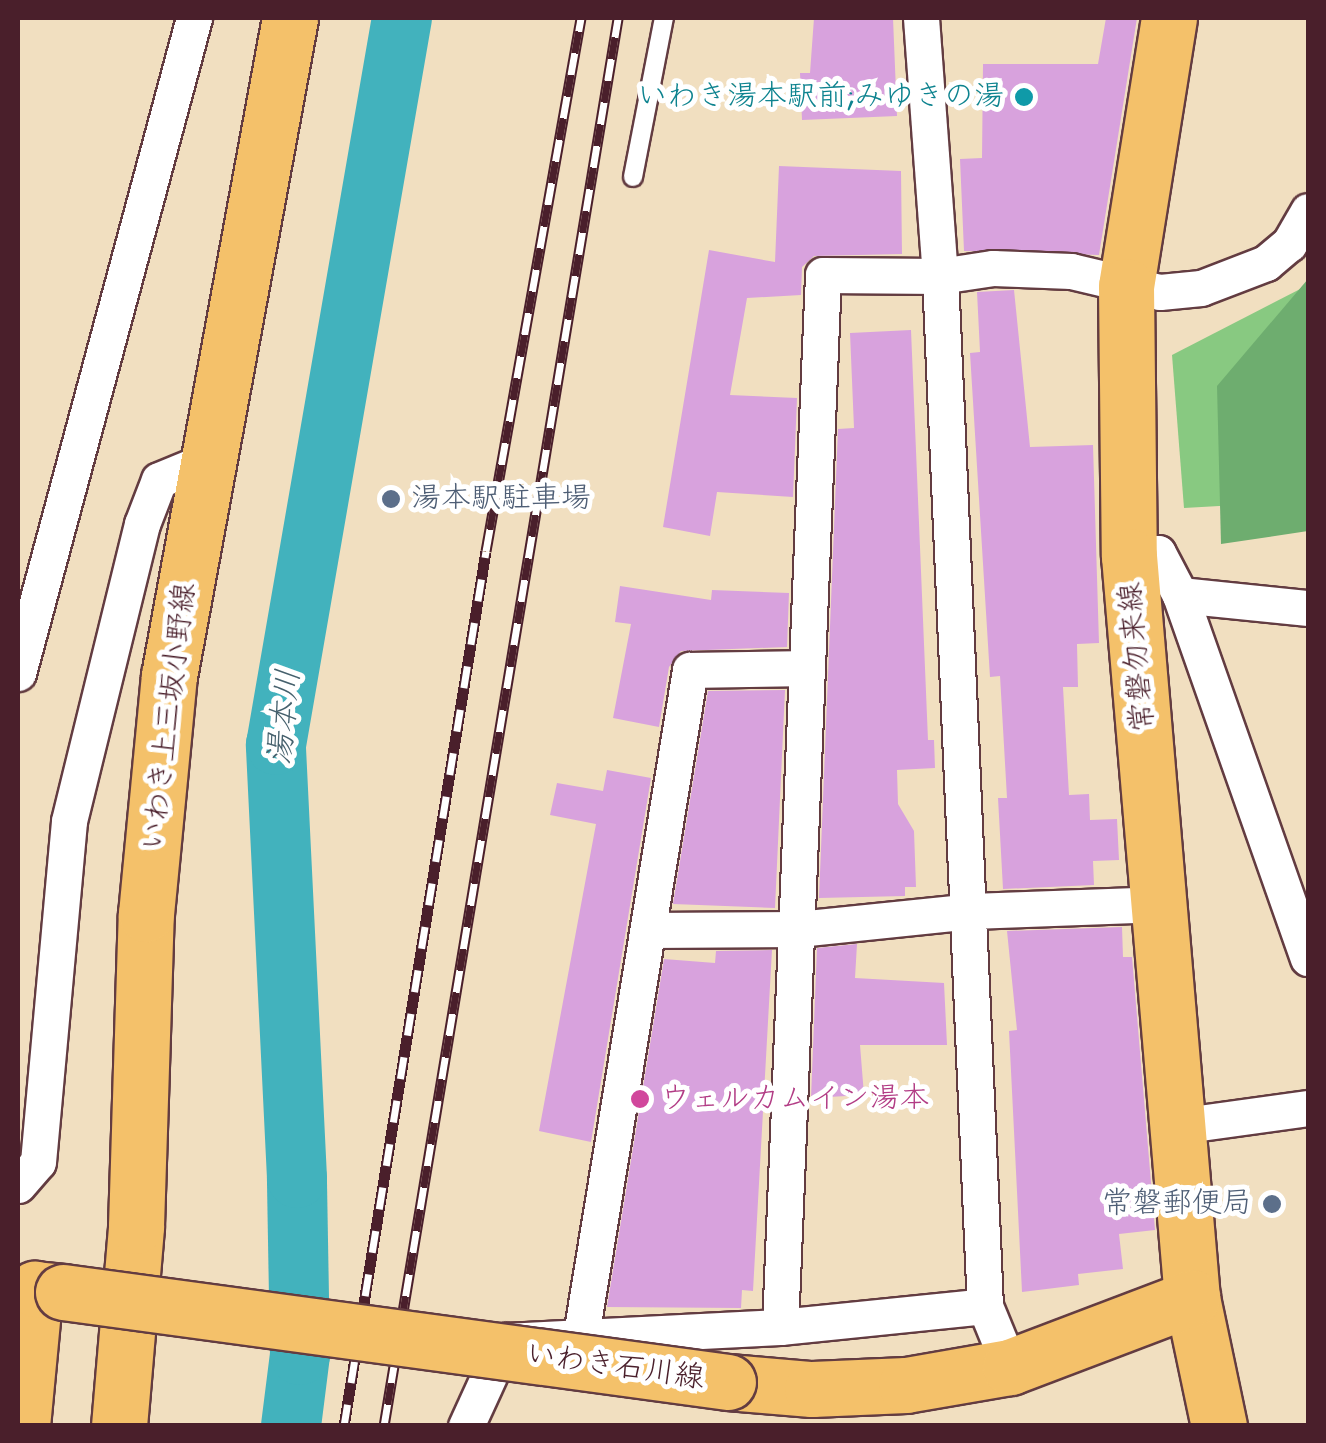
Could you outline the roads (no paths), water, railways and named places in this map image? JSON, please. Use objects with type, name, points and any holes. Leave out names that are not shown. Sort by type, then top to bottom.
[{"type":"main road","name":"いわき上三坂小野線","points":[[120,1426],[136,1226],[146,914],[169,676],[290,18]]},
{"type":"main road","name":"常磐勿来線","points":[[1170,18],[1126,286],[1129,556],[1192,1298]]},
{"type":"main road","name":"いわき石川線","points":[[22,1426],[35,1289],[728,1382],[812,1407],[906,1384],[1010,1367],[1192,1298]]},
{"type":"main road","points":[[1192,1298],[1219,1426]]},
{"type":"street","points":[[18,673],[194,18]]},
{"type":"street","points":[[922,18],[940,276],[986,1306],[1010,1367]]},
{"type":"street","points":[[780,1327],[823,275],[940,276],[993,268],[1071,271],[1160,292],[1235,278],[1289,244],[1308,211]]},
{"type":"street","points":[[18,1185],[38,1162],[70,821],[142,524],[159,480],[210,459]]},
{"type":"street","points":[[1129,556],[1158,554],[1180,595],[1293,863],[1308,958]]},
{"type":"street","points":[[1180,595],[1308,611]]},
{"type":"street","points":[[581,1335],[690,670],[807,668]]},
{"type":"street","points":[[649,930],[798,929],[971,911],[1161,904]]},
{"type":"street","points":[[1178,1126],[1308,1108]]},
{"type":"street","points":[[466,1426],[505,1341],[780,1327],[986,1306]]},
{"type":"lane","points":[[633,177],[664,18]]},
{"type":"waterway","name":"湯本川","points":[[291,1426],[300,1355],[297,1178],[276,745],[402,18]]},
{"type":"railway","points":[[344,1426],[486,551],[581,18]]},
{"type":"railway","points":[[384,1426],[618,18]]},
{"type":"place","name":"いわき湯本駅前;みゆきの湯","points":[[1024,97]]},
{"type":"place","name":"湯本駅駐車場","points":[[391,499]]},
{"type":"place","name":"ウェルカムイン湯本","points":[[640,1099]]},
{"type":"place","name":"常磐郵便局","points":[[1272,1204]]}]
